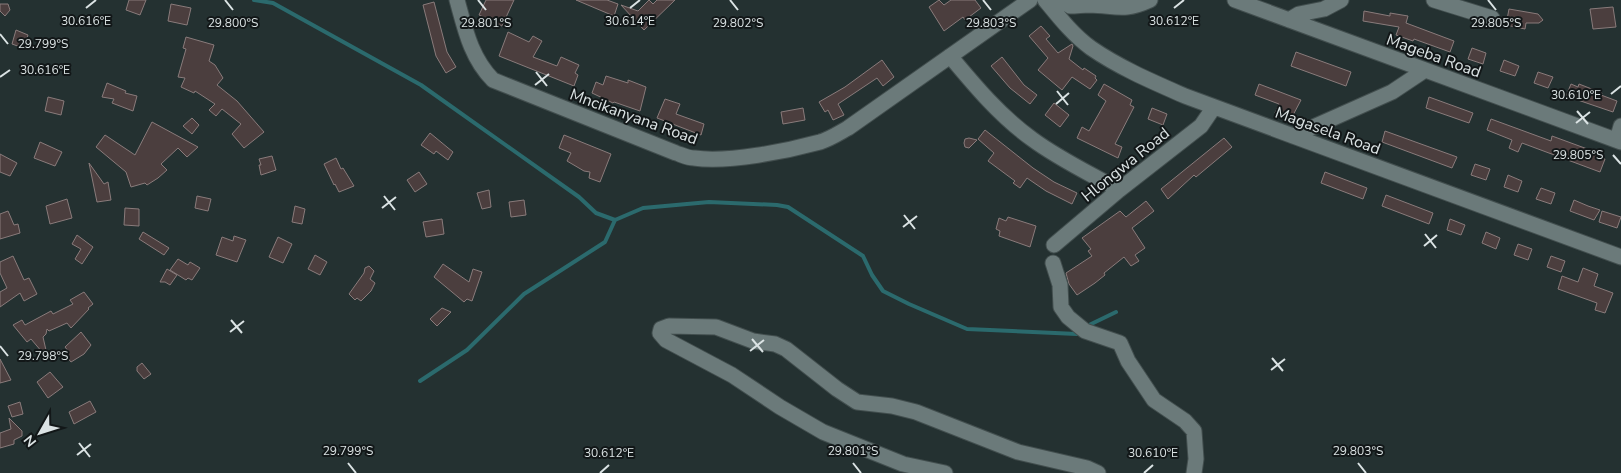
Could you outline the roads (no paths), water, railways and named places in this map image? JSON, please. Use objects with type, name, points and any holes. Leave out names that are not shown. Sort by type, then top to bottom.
[{"type":"street","name":"Mncikanyana Road","points":[[457,0],[474,56],[482,70],[493,80],[692,158],[716,160],[736,158],[821,141],[848,128],[1030,0]]},
{"type":"street","name":"Magasela Road","points":[[1045,0],[1059,18],[1078,37],[1125,69],[1158,84],[1214,107],[1621,257]]},
{"type":"street","points":[[1061,0],[1072,7],[1091,5],[1120,9],[1131,8],[1150,0]]},
{"type":"street","name":"Mageba Road","points":[[1235,0],[1425,70],[1620,136]]},
{"type":"street","points":[[1289,20],[1299,14],[1324,9],[1341,0]]},
{"type":"street","points":[[1434,0],[1492,18]]},
{"type":"street","points":[[950,56],[994,106],[1030,138],[1056,156],[1119,190]]},
{"type":"street","points":[[1293,136],[1392,92],[1425,70]]},
{"type":"street","name":"Hlongwa Road","points":[[1054,245],[1119,190],[1201,126],[1214,107]]},
{"type":"street","points":[[1053,262],[1060,285],[1060,307],[1079,328],[1120,343],[1128,361],[1154,400],[1185,421],[1194,431],[1196,459],[1194,473]]},
{"type":"street","points":[[945,473],[903,464],[823,432],[780,407],[732,374],[666,340],[660,333],[661,329],[669,326],[716,327],[753,341],[775,344],[786,349],[837,389],[857,402],[892,406],[916,412],[1018,452],[1087,468],[1098,473]]},
{"type":"waterway","points":[[254,0],[273,3],[421,85],[579,197],[596,213],[615,220],[643,208],[709,202],[788,207],[863,256],[872,275],[883,291],[967,329],[1077,334],[1079,330]]},
{"type":"waterway","points":[[420,381],[467,350],[524,294],[605,242],[615,220]]},
{"type":"waterway","points":[[1085,327],[1116,312]]}]
